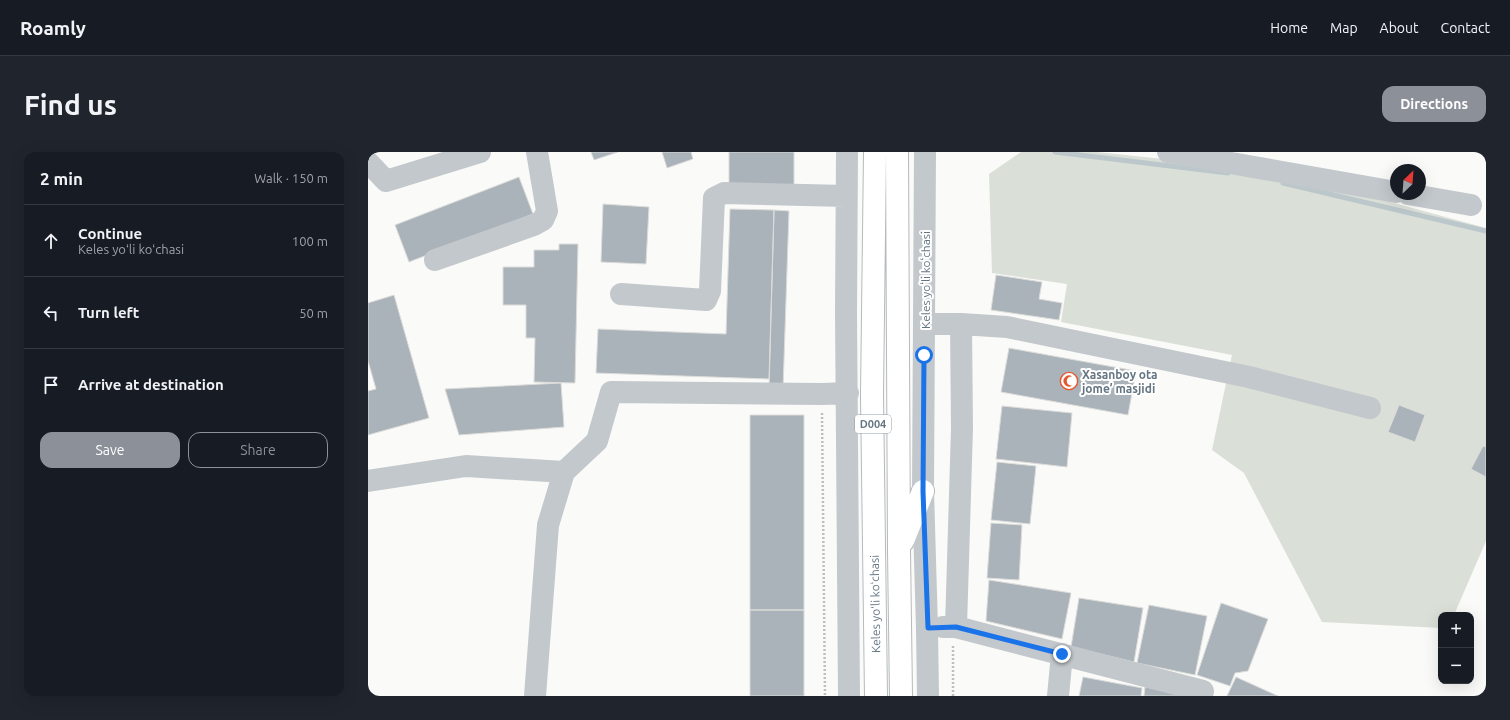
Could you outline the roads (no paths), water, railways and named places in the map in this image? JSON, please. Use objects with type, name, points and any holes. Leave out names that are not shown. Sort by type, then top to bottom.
[{"type":"main road","name":"Keles yoʻli koʻchasi","points":[[875,152],[872,402],[876,696]]},
{"type":"main road","name":"Keles yoʻli koʻchasi","points":[[898,152],[898,551],[901,696]]},
{"type":"main road","points":[[898,551],[923,491]]},
{"type":"street","points":[[368,162],[386,181],[480,152]]},
{"type":"street","points":[[434,260],[534,225],[543,220],[547,211],[537,152]]},
{"type":"street","points":[[847,152],[849,696]]},
{"type":"street","name":"Keles yoʻli koʻchasi","points":[[925,152],[923,491],[928,628],[928,696]]},
{"type":"street","points":[[1174,153],[1390,191]]},
{"type":"street","points":[[621,294],[706,300],[710,291],[714,198],[724,193],[846,196]]},
{"type":"street","points":[[1426,197],[1471,205]]},
{"type":"street","points":[[924,324],[961,324],[1007,327],[1248,377],[1370,408]]},
{"type":"street","points":[[954,636],[962,428],[961,324]]},
{"type":"street","points":[[535,696],[548,525],[564,472],[597,441],[611,392],[848,393]]},
{"type":"street","points":[[368,481],[466,466],[564,472]]},
{"type":"street","points":[[928,628],[954,636],[1062,654],[1203,691],[1202,696]]},
{"type":"street","points":[[1058,696],[1062,654]]},
{"type":"waterway","points":[[1055,152],[1228,173]]},
{"type":"waterway","points":[[1283,183],[1486,231]]},
{"type":"place","name":"Xasanboy ota jome’ masjidi","points":[[1069,381]]}]
